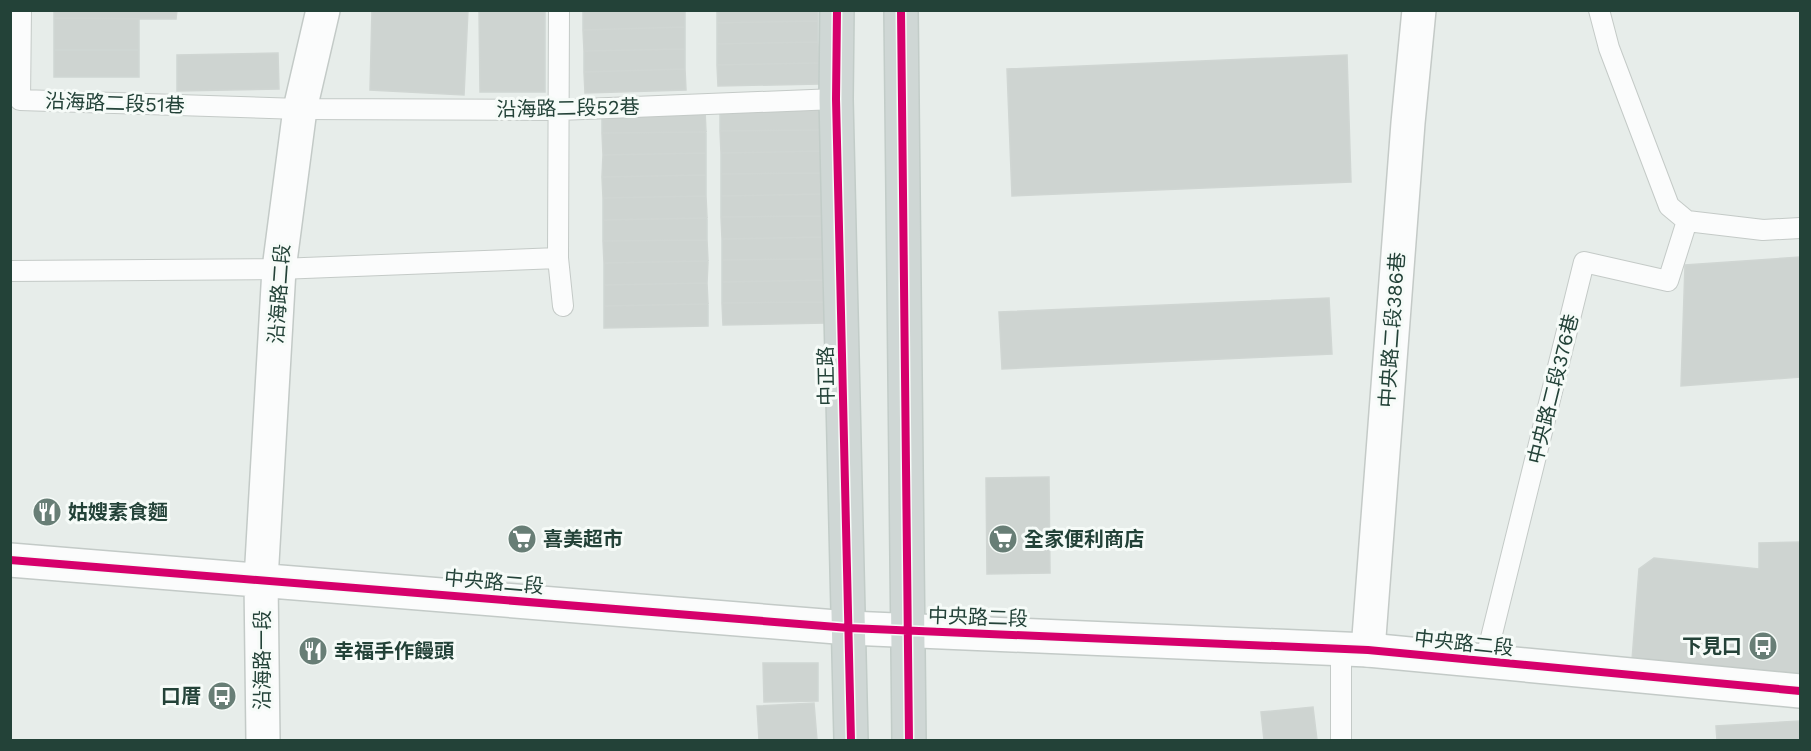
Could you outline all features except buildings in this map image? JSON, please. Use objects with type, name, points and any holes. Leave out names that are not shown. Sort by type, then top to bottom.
[{"type":"main road","name":"中正路","points":[[837,10],[836,99],[850,741]]},
{"type":"main road","points":[[902,10],[906,631],[909,741]]},
{"type":"street","name":"沿海路二段","points":[[261,580],[279,269],[300,108],[323,10]]},
{"type":"street","name":"中央路二段386巷","points":[[1354,650],[1419,10]]},
{"type":"street","name":"中央路二段","points":[[10,560],[849,628],[1354,650],[1800,691]]},
{"type":"street","name":"沿海路一段","points":[[261,580],[263,741]]},
{"type":"lane","name":"沿海路二段51巷","points":[[21,10],[20,100],[300,108]]},
{"type":"lane","points":[[559,10],[558,258],[563,306]]},
{"type":"lane","points":[[1599,10],[1610,48],[1669,206],[1687,221],[1763,230],[1800,228]]},
{"type":"lane","name":"沿海路二段52巷","points":[[300,108],[559,110],[836,99]]},
{"type":"lane","name":"中央路二段376巷","points":[[1485,662],[1584,262],[1668,281],[1687,221]]},
{"type":"lane","points":[[10,271],[279,269],[558,258]]},
{"type":"lane","points":[[1341,741],[1354,650]]},
{"type":"cycle path","points":[[837,10],[836,99],[851,740]]},
{"type":"cycle path","points":[[901,10],[909,740]]},
{"type":"cycle path","points":[[10,560],[849,628],[1368,650],[1800,691]]},
{"type":"place","name":"姑嫂素食麵","points":[[47,512]]},
{"type":"place","name":"喜美超市","points":[[522,539]]},
{"type":"place","name":"全家便利商店","points":[[1003,539]]},
{"type":"place","name":"下見口","points":[[1763,646]]},
{"type":"place","name":"幸福手作饅頭","points":[[313,651]]},
{"type":"place","name":"口厝","points":[[222,696]]}]
